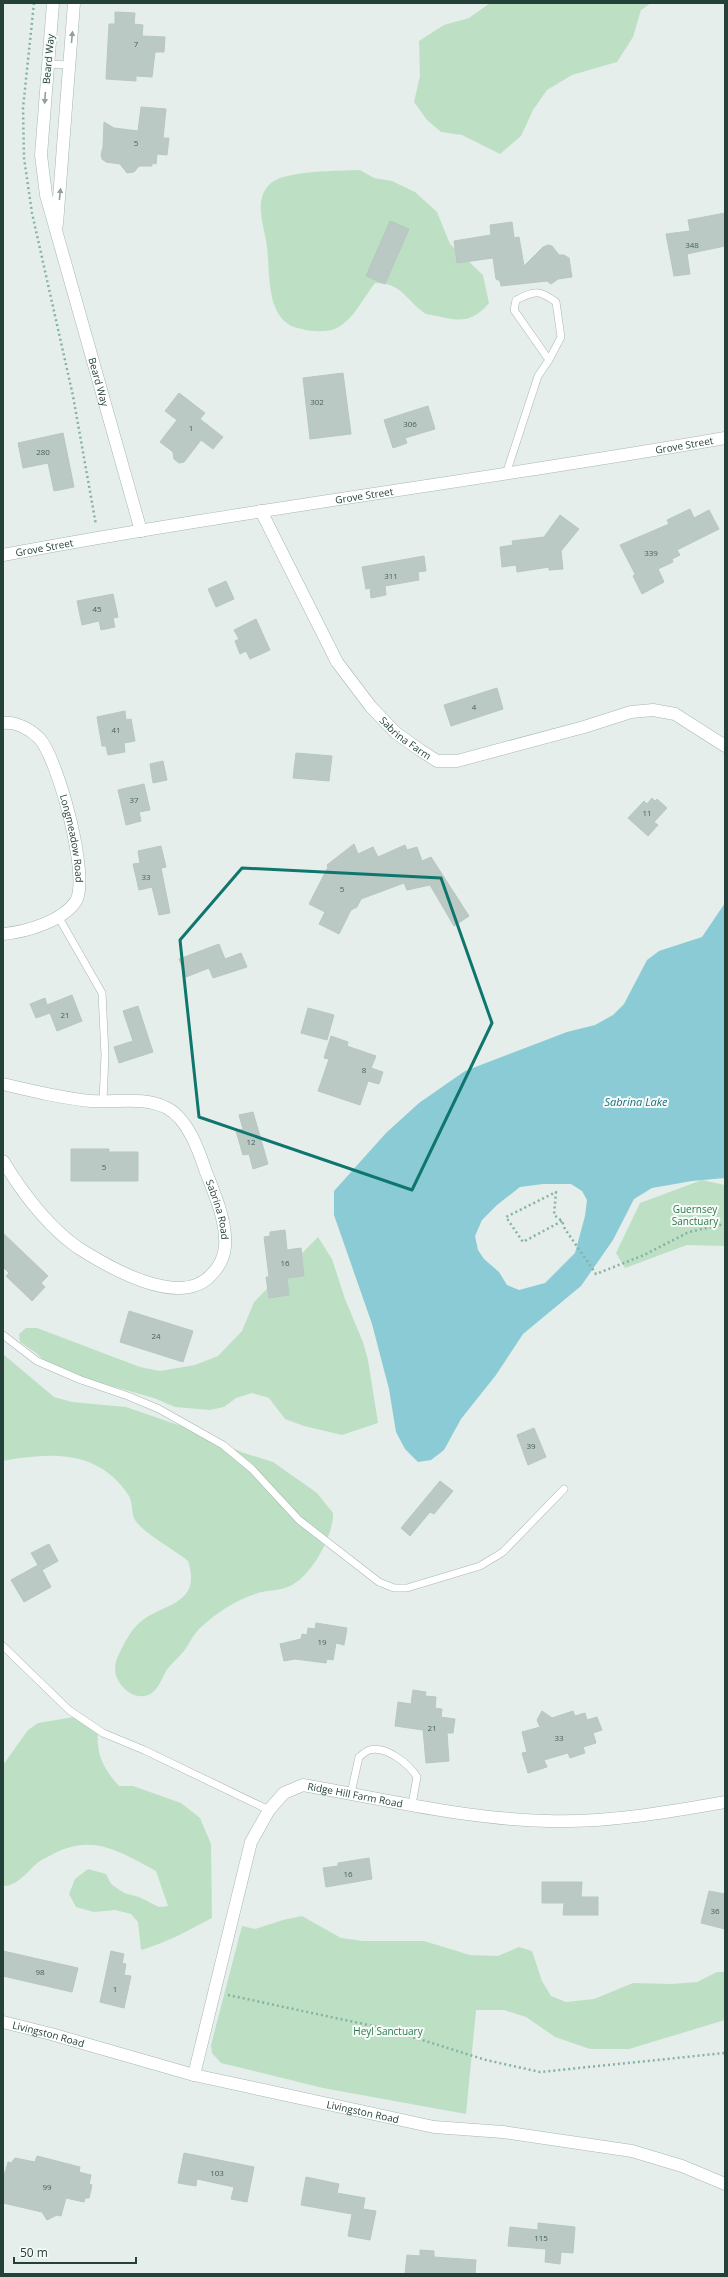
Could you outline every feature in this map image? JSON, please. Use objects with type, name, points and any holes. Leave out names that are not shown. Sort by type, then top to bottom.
[{"type":"street","name":"Beard Way","points":[[52,3],[41,155],[46,195],[142,532]]},
{"type":"street","name":"Beard Way","points":[[56,233],[74,3]]},
{"type":"street","name":"Grove Street","points":[[3,555],[261,511],[506,474],[725,438]]},
{"type":"street","name":"Sabrina Farm","points":[[261,511],[337,662],[371,707],[396,733],[438,761],[457,761],[584,727],[631,712],[653,710],[675,714],[725,746]]},
{"type":"street","name":"Longmeadow Road","points":[[3,723],[17,725],[39,738],[55,766],[62,785],[78,863],[79,884],[77,899],[69,910],[59,918],[18,932],[3,934]]},
{"type":"street","name":"Sabrina Road","points":[[3,1084],[60,1096],[103,1101],[150,1102],[168,1108],[182,1121],[205,1168],[222,1221],[225,1247],[216,1270],[209,1278],[188,1288],[164,1287],[149,1283],[105,1262],[77,1247],[58,1230],[22,1191],[3,1161]]},
{"type":"street","name":"Ridge Hill Farm Road","points":[[194,2075],[252,1842],[269,1810],[284,1792],[303,1784],[489,1818],[549,1821],[644,1815],[725,1802]]},
{"type":"street","name":"Livingston Road","points":[[3,2022],[51,2034],[194,2075],[434,2127],[503,2132],[632,2151],[682,2166],[725,2184]]},
{"type":"lane","points":[[48,64],[69,65]]},
{"type":"lane","points":[[506,474],[538,376],[548,360],[561,337],[556,302],[544,294],[534,292],[516,300],[514,310],[548,360]]},
{"type":"lane","points":[[59,918],[102,993],[105,1055],[103,1101]]},
{"type":"lane","points":[[3,1335],[37,1361],[80,1380],[128,1396],[159,1409],[223,1445],[252,1469],[298,1520],[379,1582],[394,1588],[407,1588],[480,1566],[503,1552],[564,1489]]},
{"type":"lane","points":[[3,1646],[69,1710],[103,1733],[144,1750],[269,1810]]},
{"type":"lane","points":[[352,1793],[359,1757],[370,1750],[385,1751],[410,1765],[417,1777],[412,1804]]},
{"type":"path","points":[[562,1221],[523,1242],[506,1217],[556,1192],[554,1215],[562,1221],[596,1274],[644,1255],[689,1232],[725,1224]]},
{"type":"path","points":[[224,1994],[387,2029],[486,2060],[540,2072],[725,2053]]},
{"type":"highlighted area","points":[[242,868],[441,878],[492,1023],[412,1190],[199,1117],[180,940]]},
{"type":"green space","points":[[490,3],[651,3],[641,10],[633,37],[617,62],[572,75],[547,90],[533,110],[521,136],[500,154],[462,135],[441,132],[427,120],[414,102],[420,76],[419,41],[444,25],[469,18]]},
{"type":"green space","points":[[360,170],[374,178],[392,181],[415,192],[437,212],[450,244],[483,275],[489,303],[483,309],[472,317],[459,320],[428,314],[424,313],[397,288],[375,283],[347,321],[335,329],[323,331],[306,330],[290,325],[281,317],[272,299],[270,288],[267,247],[261,214],[262,197],[265,190],[271,183],[279,179],[301,173]]},
{"type":"green space","name":"Guernsey Sanctuary","points":[[702,1180],[725,1185],[725,1246],[687,1245],[625,1268],[616,1253],[640,1203]]},
{"type":"green space","points":[[318,1237],[332,1259],[345,1299],[363,1342],[368,1360],[378,1423],[342,1435],[304,1426],[285,1419],[269,1398],[252,1393],[236,1398],[224,1407],[210,1410],[175,1407],[154,1398],[54,1370],[36,1353],[20,1342],[19,1334],[26,1328],[37,1328],[140,1367],[160,1371],[195,1365],[218,1356],[242,1331],[254,1302]]},
{"type":"green space","points":[[3,1354],[54,1397],[72,1402],[126,1407],[187,1428],[244,1453],[273,1462],[317,1493],[333,1513],[330,1532],[313,1565],[306,1574],[290,1586],[283,1589],[262,1592],[250,1596],[219,1612],[205,1623],[197,1631],[184,1651],[169,1667],[160,1683],[152,1693],[138,1696],[125,1690],[116,1675],[116,1661],[128,1637],[138,1624],[147,1617],[176,1602],[184,1596],[189,1587],[191,1576],[188,1561],[139,1525],[135,1520],[129,1496],[117,1481],[104,1470],[89,1462],[56,1456],[39,1456],[3,1461]]},
{"type":"green space","points":[[74,1717],[98,1728],[98,1745],[101,1760],[108,1773],[119,1786],[133,1786],[181,1803],[200,1818],[211,1844],[212,1918],[186,1932],[141,1950],[138,1922],[131,1914],[115,1910],[94,1912],[76,1907],[69,1894],[75,1879],[88,1869],[106,1874],[111,1884],[124,1893],[139,1897],[159,1907],[168,1906],[156,1871],[130,1857],[94,1845],[81,1845],[67,1848],[53,1854],[37,1863],[13,1884],[3,1886],[3,1765],[28,1730],[38,1723]]},
{"type":"green space","name":"Heyl Sanctuary","points":[[302,1916],[341,1938],[363,1941],[424,1941],[470,1955],[498,1956],[519,1947],[532,1951],[542,1981],[551,1996],[566,2002],[594,1999],[633,1983],[671,1984],[697,1982],[717,1972],[725,1972],[725,2020],[629,2049],[590,2049],[555,2037],[526,2017],[504,2010],[476,2010],[466,2114],[323,2088],[221,2063],[212,2053],[211,2045],[242,1926],[255,1929],[283,1920]]},
{"type":"water","name":"Sabrina Lake","points":[[725,903],[725,1178],[692,1181],[652,1188],[634,1199],[613,1240],[581,1286],[523,1334],[496,1375],[461,1419],[444,1450],[431,1460],[418,1462],[405,1449],[396,1432],[389,1389],[372,1324],[334,1215],[334,1191],[386,1133],[419,1103],[465,1071],[567,1032],[595,1025],[613,1015],[624,1004],[647,960],[659,951],[702,937]],"holes":[[[543,1184],[571,1184],[582,1191],[587,1200],[585,1216],[575,1253],[545,1283],[519,1290],[507,1285],[499,1272],[484,1259],[478,1250],[475,1236],[482,1220],[497,1205],[520,1187]]]},
{"type":"building","points":[[115,12],[135,13],[134,24],[143,25],[142,36],[165,37],[164,52],[155,52],[152,77],[136,76],[136,81],[106,79],[109,24],[115,24]]},
{"type":"building","points":[[141,107],[166,109],[163,138],[169,138],[167,155],[157,154],[156,164],[152,163],[152,166],[139,166],[134,172],[127,173],[120,164],[106,162],[102,159],[101,155],[103,147],[104,122],[114,128],[138,131]]},
{"type":"building","points":[[725,213],[725,246],[687,254],[690,274],[674,276],[666,234],[690,231],[688,220]]},
{"type":"building","points":[[390,221],[409,229],[385,284],[366,276]]},
{"type":"building","points":[[512,222],[514,238],[519,237],[524,266],[543,247],[548,245],[552,246],[559,255],[564,255],[569,258],[572,277],[558,279],[551,284],[547,281],[501,286],[500,281],[496,279],[493,258],[457,263],[454,241],[491,235],[490,225]]},
{"type":"building","points":[[343,373],[351,434],[310,439],[303,378]]},
{"type":"building","points":[[179,393],[205,413],[200,419],[223,437],[213,449],[201,440],[184,462],[179,463],[174,459],[173,452],[160,442],[177,420],[165,411]]},
{"type":"building","points":[[428,406],[435,429],[405,438],[407,443],[393,448],[384,420]]},
{"type":"building","points":[[63,433],[74,487],[54,491],[48,463],[23,468],[18,443]]},
{"type":"building","points":[[690,509],[694,518],[709,510],[719,529],[677,550],[680,555],[672,559],[673,562],[658,569],[664,582],[642,594],[633,576],[635,574],[620,545],[669,524],[667,520]]},
{"type":"building","points":[[560,515],[579,529],[561,551],[563,569],[549,570],[549,567],[517,572],[516,565],[502,567],[500,547],[513,545],[512,541],[544,537]]},
{"type":"building","points":[[424,556],[426,571],[418,572],[419,580],[385,586],[386,595],[371,598],[370,588],[366,589],[362,567]]},
{"type":"building","points":[[226,581],[234,599],[216,607],[208,589]]},
{"type":"building","points":[[113,594],[118,617],[113,618],[115,627],[101,630],[99,621],[82,625],[77,601]]},
{"type":"building","points":[[256,619],[270,650],[250,659],[246,651],[240,654],[235,641],[239,639],[234,630]]},
{"type":"building","points":[[497,688],[503,709],[451,726],[444,705]]},
{"type":"building","points":[[125,711],[126,720],[131,719],[135,741],[124,743],[125,752],[108,755],[106,746],[102,746],[97,717]]},
{"type":"building","points":[[296,753],[332,756],[329,781],[293,778]]},
{"type":"building","points":[[163,761],[167,780],[153,783],[150,764]]},
{"type":"building","points":[[144,784],[150,810],[139,812],[141,821],[126,825],[118,790]]},
{"type":"building","points":[[652,798],[655,801],[657,799],[667,808],[654,822],[658,825],[648,836],[628,818],[644,801],[647,804]]},
{"type":"building","points":[[354,844],[358,854],[373,847],[378,857],[405,845],[407,850],[417,847],[422,861],[431,857],[469,916],[454,926],[430,885],[407,890],[404,883],[361,899],[357,907],[351,910],[339,934],[319,924],[325,912],[309,904],[328,867],[327,865]]},
{"type":"building","points":[[161,846],[166,867],[161,868],[170,913],[159,915],[152,887],[139,890],[133,864],[140,863],[138,851]]},
{"type":"building","points":[[219,944],[225,959],[241,953],[247,967],[213,978],[209,968],[186,977],[179,959]]},
{"type":"building","points":[[72,995],[82,1021],[57,1031],[50,1013],[36,1018],[30,1004],[45,998],[47,1005]]},
{"type":"building","points":[[138,1006],[153,1052],[119,1063],[114,1047],[133,1041],[123,1011]]},
{"type":"building","points":[[308,1008],[334,1015],[327,1040],[301,1033]]},
{"type":"building","points":[[331,1036],[348,1042],[347,1046],[376,1056],[371,1068],[383,1072],[379,1084],[368,1081],[360,1105],[318,1091],[329,1059],[324,1058]]},
{"type":"building","points":[[253,1112],[268,1164],[253,1169],[249,1154],[243,1155],[236,1131],[243,1129],[239,1115]]},
{"type":"building","points":[[71,1149],[109,1149],[109,1152],[138,1152],[138,1181],[71,1181]]},
{"type":"building","points":[[285,1230],[287,1250],[301,1248],[304,1276],[287,1278],[289,1295],[269,1298],[266,1277],[269,1277],[264,1237],[270,1236],[270,1232]]},
{"type":"building","points":[[3,1233],[48,1276],[41,1283],[45,1287],[32,1301],[6,1276],[9,1273],[3,1267]]},
{"type":"building","points":[[129,1311],[193,1331],[183,1362],[120,1342]]},
{"type":"building","points":[[534,1428],[546,1457],[528,1465],[517,1435]]},
{"type":"building","points":[[440,1481],[453,1491],[434,1514],[430,1512],[410,1536],[401,1528]]},
{"type":"building","points":[[49,1544],[58,1561],[42,1570],[51,1587],[24,1602],[11,1580],[38,1565],[31,1553]]},
{"type":"building","points":[[316,1623],[347,1628],[344,1645],[336,1643],[333,1660],[327,1659],[326,1663],[295,1659],[284,1661],[280,1644],[301,1639],[302,1634],[307,1635],[308,1628],[315,1629]]},
{"type":"building","points":[[413,1690],[426,1692],[425,1696],[436,1697],[435,1708],[442,1709],[441,1717],[455,1719],[453,1733],[447,1733],[449,1761],[426,1763],[423,1730],[395,1726],[398,1702],[411,1704]]},
{"type":"building","points":[[542,1711],[552,1718],[573,1711],[575,1716],[585,1713],[587,1720],[597,1717],[602,1730],[593,1733],[596,1743],[583,1747],[585,1753],[570,1758],[568,1753],[544,1760],[547,1767],[528,1773],[522,1753],[527,1752],[522,1732],[540,1727],[537,1720]]},
{"type":"building","points":[[369,1858],[372,1879],[326,1887],[323,1868],[338,1866],[338,1863]]},
{"type":"building","points":[[542,1882],[582,1882],[581,1897],[598,1897],[598,1915],[563,1915],[564,1903],[542,1903]]},
{"type":"building","points":[[709,1891],[725,1894],[725,1929],[701,1923]]},
{"type":"building","points":[[3,1951],[78,1968],[72,1992],[3,1976]]},
{"type":"building","points":[[111,1951],[124,1954],[122,1963],[126,1964],[124,1975],[131,1976],[124,2008],[100,2002]]},
{"type":"building","points":[[184,2153],[254,2167],[247,2202],[231,2199],[234,2187],[197,2179],[196,2186],[178,2183]]},
{"type":"building","points":[[37,2156],[80,2167],[79,2172],[91,2175],[89,2184],[92,2185],[89,2198],[85,2198],[84,2202],[66,2198],[61,2216],[57,2215],[47,2220],[42,2212],[3,2203],[3,2173],[5,2173],[8,2162],[11,2163],[15,2158],[35,2162]]},
{"type":"building","points":[[306,2177],[339,2184],[337,2193],[365,2198],[363,2209],[376,2211],[370,2240],[348,2236],[352,2214],[301,2205]]},
{"type":"building","points":[[538,2223],[575,2227],[573,2253],[561,2252],[560,2264],[545,2262],[546,2249],[508,2246],[510,2227],[538,2230]]},
{"type":"building","points":[[420,2250],[434,2251],[434,2257],[476,2260],[475,2274],[405,2274],[407,2255],[420,2256]]}]
